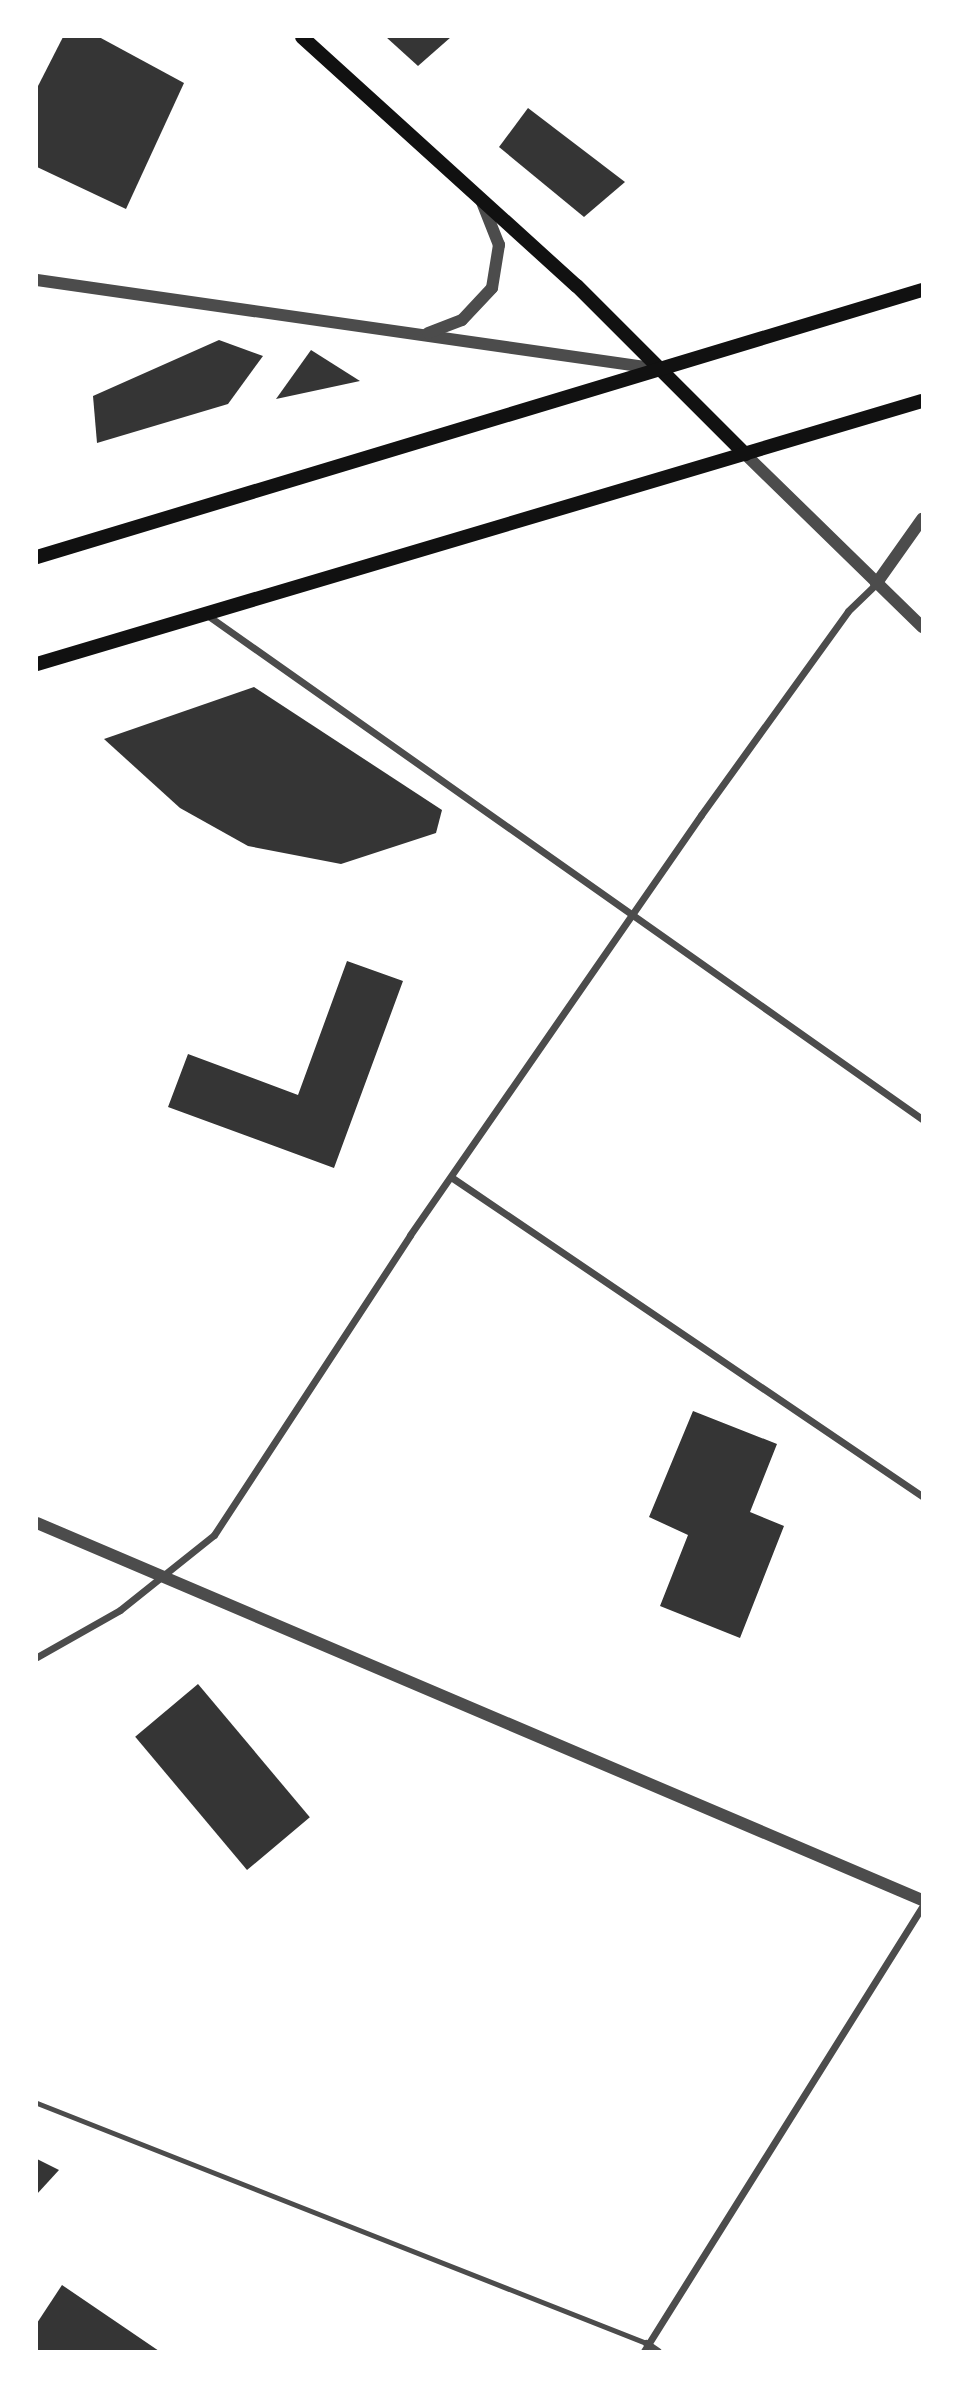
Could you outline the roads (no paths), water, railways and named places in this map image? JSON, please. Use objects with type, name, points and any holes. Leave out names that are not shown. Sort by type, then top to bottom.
[{"type":"main road","points":[[302,37],[477,193],[662,369],[745,454]]},
{"type":"main road","points":[[37,556],[922,290]]},
{"type":"main road","points":[[37,664],[922,401]]},
{"type":"street","points":[[423,334],[462,320],[492,288],[499,245],[477,193]]},
{"type":"street","points":[[37,280],[662,369]]},
{"type":"street","points":[[745,454],[922,627]]},
{"type":"street","points":[[37,1657],[169,1576],[214,1535],[252,1484],[451,1177],[633,914],[848,611],[876,584],[922,519]]},
{"type":"street","points":[[205,614],[922,1119]]},
{"type":"street","points":[[451,1177],[922,1496]]},
{"type":"street","points":[[37,1523],[169,1576],[922,1900]]},
{"type":"street","points":[[658,2351],[645,2347],[922,1907]]},
{"type":"lane","points":[[37,2103],[645,2347]]}]
